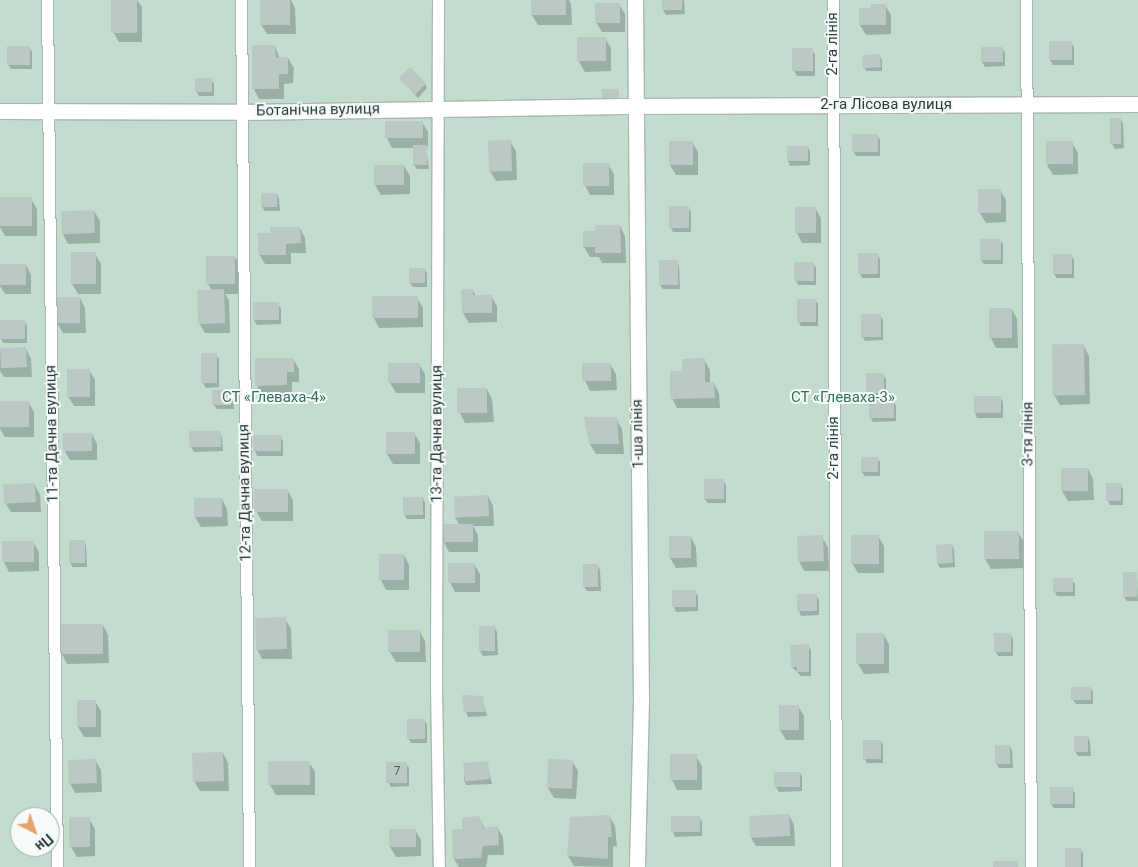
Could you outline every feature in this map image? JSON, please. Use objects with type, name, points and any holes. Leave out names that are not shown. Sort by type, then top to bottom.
[{"type":"street","name":"1-ша лінія","points":[[635,0],[641,701],[637,867]]},
{"type":"street","name":"2-га Лісова вулиця","points":[[635,107],[833,104],[1138,104]]},
{"type":"street","name":"Ботанічна вулиця","points":[[0,111],[241,112],[635,107]]},
{"type":"lane","name":"11-та Дачна вулиця","points":[[47,0],[57,867]]},
{"type":"lane","name":"12-та Дачна вулиця","points":[[241,0],[249,867]]},
{"type":"lane","name":"13-та Дачна вулиця","points":[[438,0],[436,676],[439,867]]},
{"type":"lane","name":"2-га лінія","points":[[833,0],[836,867]]},
{"type":"lane","name":"3-тя лінія","points":[[1026,0],[1031,867]]},
{"type":"green space","points":[[0,0],[1138,0],[1138,867],[0,867]]},
{"type":"building","points":[[111,0],[137,0],[137,33],[111,33]]},
{"type":"building","points":[[260,0],[290,0],[290,25],[260,25]]},
{"type":"building","points":[[531,0],[566,0],[566,15],[531,15]]},
{"type":"building","points":[[662,0],[682,0],[682,10],[662,10]]},
{"type":"building","points":[[595,3],[620,3],[620,23],[595,23]]},
{"type":"building","points":[[871,4],[886,4],[886,25],[859,25],[859,8],[871,8]]},
{"type":"building","points":[[577,37],[606,37],[606,61],[577,61]]},
{"type":"building","points":[[1049,41],[1072,41],[1072,60],[1049,60]]},
{"type":"building","points":[[252,45],[275,45],[276,57],[288,57],[288,74],[279,74],[279,89],[252,89]]},
{"type":"building","points":[[7,46],[30,46],[30,65],[7,65]]},
{"type":"building","points":[[981,47],[1003,47],[1003,62],[981,62]]},
{"type":"building","points":[[792,48],[813,48],[813,71],[792,71]]},
{"type":"building","points":[[880,54],[881,67],[863,68],[862,55]]},
{"type":"building","points":[[410,67],[426,83],[415,95],[399,78]]},
{"type":"building","points":[[195,78],[212,78],[212,92],[195,92]]},
{"type":"building","points":[[602,89],[619,89],[619,101],[602,101]]},
{"type":"building","points":[[1110,118],[1121,118],[1121,144],[1110,144]]},
{"type":"building","points":[[385,121],[423,121],[423,138],[385,138]]},
{"type":"building","points":[[852,134],[878,134],[878,152],[852,152]]},
{"type":"building","points":[[511,140],[512,171],[489,172],[488,141]]},
{"type":"building","points":[[669,141],[693,141],[693,165],[669,165]]},
{"type":"building","points":[[1046,141],[1073,141],[1073,164],[1046,164]]},
{"type":"building","points":[[413,145],[427,145],[427,165],[413,165]]},
{"type":"building","points":[[787,146],[808,146],[808,161],[787,161]]},
{"type":"building","points":[[583,163],[609,163],[609,186],[583,186]]},
{"type":"building","points":[[374,165],[404,165],[404,185],[374,185]]},
{"type":"building","points":[[978,189],[1001,189],[1001,213],[978,213]]},
{"type":"building","points":[[261,193],[277,193],[277,207],[261,207]]},
{"type":"building","points":[[0,197],[32,197],[32,226],[0,226]]},
{"type":"building","points":[[669,206],[689,206],[689,228],[669,228]]},
{"type":"building","points":[[795,207],[816,207],[816,233],[795,233]]},
{"type":"building","points":[[94,210],[95,233],[62,234],[61,211]]},
{"type":"building","points":[[595,225],[620,225],[621,253],[595,253],[595,247],[583,247],[583,231],[595,231]]},
{"type":"building","points":[[270,227],[300,227],[301,243],[286,244],[286,255],[258,255],[258,233],[271,233]]},
{"type":"building","points":[[980,239],[1001,239],[1001,260],[980,260]]},
{"type":"building","points":[[71,252],[96,252],[96,284],[71,284]]},
{"type":"building","points":[[858,253],[878,253],[878,274],[858,274]]},
{"type":"building","points":[[1053,254],[1072,254],[1072,274],[1053,274]]},
{"type":"building","points":[[206,256],[235,256],[235,284],[206,284]]},
{"type":"building","points":[[659,260],[678,260],[678,285],[659,285]]},
{"type":"building","points":[[794,262],[814,262],[814,281],[794,281]]},
{"type":"building","points":[[0,264],[26,264],[26,285],[0,285]]},
{"type":"building","points":[[409,268],[425,268],[425,283],[409,283]]},
{"type":"building","points":[[224,289],[225,323],[198,324],[197,290]]},
{"type":"building","points":[[461,289],[473,289],[473,295],[492,295],[492,313],[462,313]]},
{"type":"building","points":[[372,296],[418,296],[418,318],[372,318]]},
{"type":"building","points":[[56,297],[80,297],[80,323],[56,323]]},
{"type":"building","points":[[797,299],[816,299],[816,322],[797,322]]},
{"type":"building","points":[[253,302],[279,302],[279,320],[253,320]]},
{"type":"building","points":[[989,308],[1012,308],[1012,338],[989,338]]},
{"type":"building","points":[[861,314],[881,314],[881,337],[861,337]]},
{"type":"building","points":[[0,320],[25,320],[25,339],[0,339]]},
{"type":"building","points":[[1084,344],[1085,395],[1053,396],[1052,345]]},
{"type":"building","points":[[26,347],[27,367],[1,368],[0,348]]},
{"type":"building","points":[[201,353],[217,353],[217,383],[201,383]]},
{"type":"building","points":[[255,358],[294,358],[294,372],[287,372],[287,385],[255,386]]},
{"type":"building","points":[[705,358],[705,382],[714,382],[715,398],[670,399],[670,371],[682,371],[682,359]]},
{"type":"building","points":[[388,363],[420,363],[420,383],[388,383]]},
{"type":"building","points":[[582,363],[611,363],[611,381],[582,381]]},
{"type":"building","points":[[67,369],[90,369],[90,397],[67,397]]},
{"type":"building","points":[[866,373],[884,373],[884,393],[866,393]]},
{"type":"building","points":[[457,388],[487,388],[487,413],[457,413]]},
{"type":"building","points":[[212,390],[231,390],[231,405],[212,405]]},
{"type":"building","points":[[974,396],[1001,396],[1001,413],[974,413]]},
{"type":"building","points":[[869,400],[894,400],[894,418],[869,418]]},
{"type":"building","points":[[0,401],[29,401],[29,427],[0,427]]},
{"type":"building","points":[[584,417],[617,417],[619,444],[589,444]]},
{"type":"building","points":[[189,431],[221,431],[221,447],[189,447]]},
{"type":"building","points":[[386,432],[415,432],[415,454],[386,454]]},
{"type":"building","points":[[63,433],[92,433],[92,451],[63,451]]},
{"type":"building","points":[[253,435],[281,435],[281,451],[253,451]]},
{"type":"building","points":[[861,457],[878,457],[878,472],[861,472]]},
{"type":"building","points":[[1061,468],[1088,468],[1088,491],[1061,491]]},
{"type":"building","points":[[704,479],[724,479],[724,499],[704,499]]},
{"type":"building","points":[[35,483],[36,502],[4,504],[3,485]]},
{"type":"building","points":[[1106,483],[1121,483],[1121,501],[1106,501]]},
{"type":"building","points":[[254,489],[288,489],[288,512],[254,512]]},
{"type":"building","points":[[488,495],[489,516],[455,518],[454,497]]},
{"type":"building","points":[[403,497],[423,497],[423,515],[403,515]]},
{"type":"building","points":[[194,498],[222,498],[222,517],[194,517]]},
{"type":"building","points":[[442,524],[473,524],[473,542],[442,542]]},
{"type":"building","points":[[984,531],[1019,531],[1019,559],[984,559]]},
{"type":"building","points":[[823,535],[824,561],[798,562],[797,536]]},
{"type":"building","points":[[851,535],[879,535],[879,564],[851,564]]},
{"type":"building","points":[[669,536],[691,536],[691,558],[669,558]]},
{"type":"building","points":[[69,540],[85,540],[85,563],[69,563]]},
{"type":"building","points":[[2,541],[34,541],[34,562],[2,562]]},
{"type":"building","points":[[952,544],[953,563],[937,564],[936,545]]},
{"type":"building","points":[[379,554],[404,554],[404,580],[379,580]]},
{"type":"building","points":[[448,563],[475,563],[475,583],[448,583]]},
{"type":"building","points":[[583,564],[598,564],[598,587],[583,587]]},
{"type":"building","points":[[1123,572],[1137,572],[1137,597],[1123,597]]},
{"type":"building","points":[[1053,578],[1073,578],[1073,592],[1053,592]]},
{"type":"building","points":[[672,590],[696,590],[696,607],[672,607]]},
{"type":"building","points":[[797,594],[817,594],[817,611],[797,611]]},
{"type":"building","points":[[286,617],[287,649],[256,650],[255,618]]},
{"type":"building","points":[[60,624],[103,624],[103,654],[60,654]]},
{"type":"building","points":[[479,626],[495,626],[495,651],[479,651]]},
{"type":"building","points":[[388,630],[420,630],[420,652],[388,652]]},
{"type":"building","points":[[856,633],[884,633],[884,664],[856,664]]},
{"type":"building","points":[[994,633],[1011,633],[1011,652],[994,652]]},
{"type":"building","points":[[809,644],[809,672],[797,672],[797,667],[791,667],[790,645]]},
{"type":"building","points":[[1071,687],[1091,687],[1091,700],[1071,700]]},
{"type":"building","points":[[462,695],[483,696],[485,712],[464,712]]},
{"type":"building","points":[[77,700],[96,700],[96,727],[77,727]]},
{"type":"building","points":[[779,705],[799,705],[799,730],[779,730]]},
{"type":"building","points":[[407,719],[425,719],[425,739],[407,739]]},
{"type":"building","points":[[1074,736],[1088,736],[1088,752],[1074,752]]},
{"type":"building","points":[[863,740],[881,740],[881,759],[863,759]]},
{"type":"building","points":[[995,745],[1010,745],[1010,764],[995,764]]},
{"type":"building","points":[[223,752],[224,781],[193,782],[192,753]]},
{"type":"building","points":[[670,754],[697,754],[697,780],[670,780]]},
{"type":"building","points":[[96,759],[97,783],[69,784],[68,760]]},
{"type":"building","points":[[548,759],[573,760],[572,789],[547,788]]},
{"type":"building","points":[[268,761],[310,761],[310,785],[268,785]]},
{"type":"building","points":[[488,761],[490,779],[465,782],[463,764]]},
{"type":"building","points":[[386,762],[407,762],[407,783],[386,783]]},
{"type":"building","points":[[774,772],[800,772],[800,787],[774,787]]},
{"type":"building","points":[[1050,787],[1073,787],[1073,804],[1050,804]]},
{"type":"building","points":[[789,814],[790,836],[750,838],[749,816]]},
{"type":"building","points":[[610,815],[612,837],[608,837],[608,859],[567,856],[570,817]]},
{"type":"building","points":[[479,816],[483,828],[498,826],[499,845],[483,846],[481,858],[453,859],[452,829],[462,829],[462,818]]},
{"type":"building","points":[[671,816],[700,816],[700,832],[671,832]]},
{"type":"building","points":[[69,817],[90,817],[90,847],[69,847]]},
{"type":"building","points":[[389,829],[416,829],[416,847],[389,847]]},
{"type":"building","points":[[1065,848],[1081,848],[1081,867],[1065,867]]},
{"type":"building","points":[[993,861],[1018,861],[1018,867],[993,867]]},
{"type":"park label","name":"СТ «Глеваха-4»","points":[[274,398]]},
{"type":"park label","name":"СТ «Глеваха-3»","points":[[843,398]]}]
